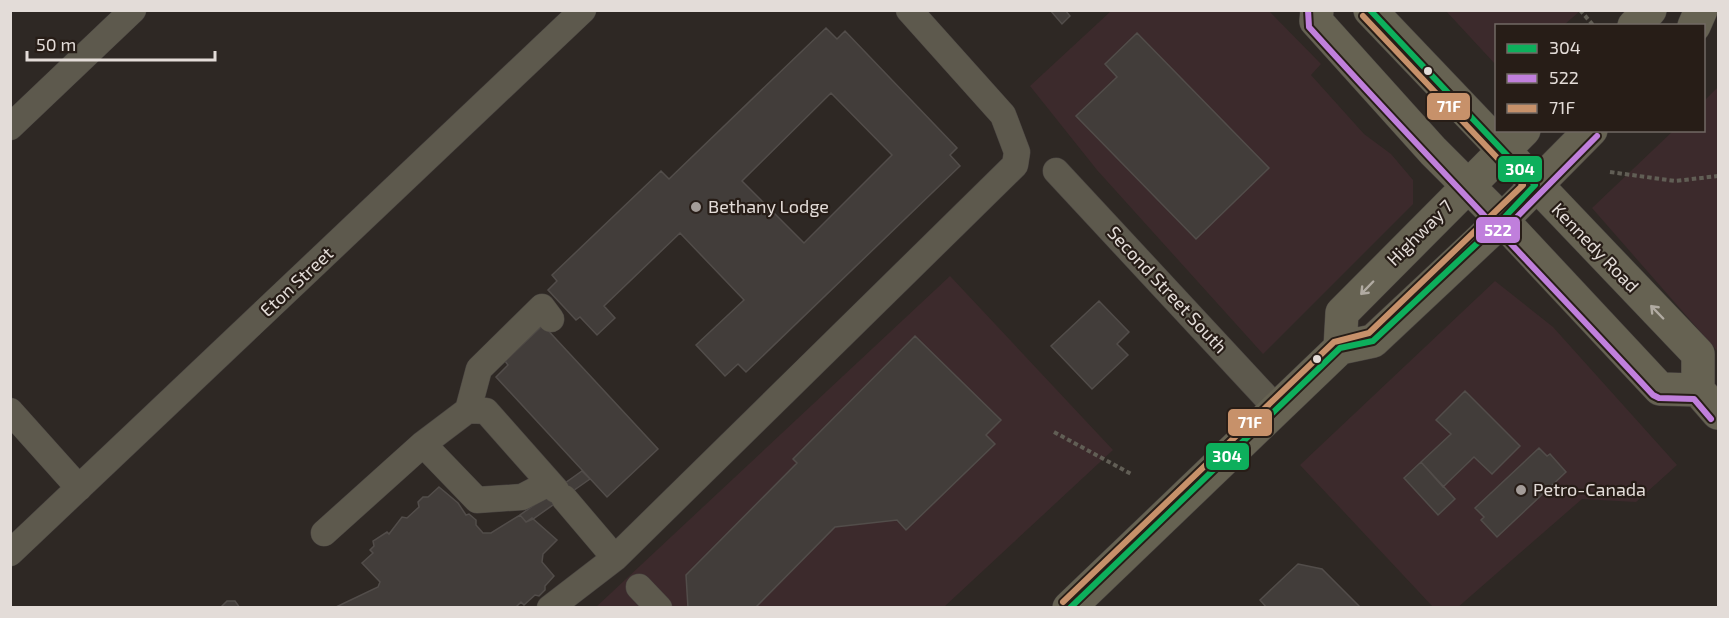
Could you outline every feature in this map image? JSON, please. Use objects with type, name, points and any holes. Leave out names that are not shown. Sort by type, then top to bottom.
[{"type":"main road","name":"Kennedy Road","points":[[1317,10],[1316,21],[1467,186],[1502,220],[1660,388],[1708,401],[1698,354],[1535,185],[1514,140]]},
{"type":"main road","name":"Kennedy Road","points":[[1370,10],[1495,123]]},
{"type":"main road","points":[[1636,24],[1650,10]]},
{"type":"main road","points":[[1695,24],[1701,10]]},
{"type":"main road","points":[[1070,608],[1340,348],[1373,341],[1502,220],[1590,132]]},
{"type":"main road","name":"Highway 7","points":[[1340,348],[1342,313],[1514,140]]},
{"type":"street","points":[[10,127],[133,10]]},
{"type":"street","name":"Eton Street","points":[[10,553],[583,10]]},
{"type":"street","points":[[550,608],[615,558],[1015,165],[1017,152],[1003,115],[909,10]]},
{"type":"street","name":"Second Street South","points":[[1056,171],[1278,410]]},
{"type":"street","points":[[324,533],[423,444],[468,410],[479,369],[542,307],[551,319]]},
{"type":"street","points":[[468,410],[486,411],[615,558]]},
{"type":"street","points":[[10,411],[79,488]]},
{"type":"street","points":[[423,444],[477,500],[522,497],[556,490]]},
{"type":"street","points":[[639,587],[659,608]]},
{"type":"path","points":[[1580,10],[1592,24]]},
{"type":"path","points":[[1610,172],[1675,181],[1718,176]]},
{"type":"path","points":[[1054,432],[1133,475]]},
{"type":"shaded area","points":[[1111,11],[1269,11],[1321,64],[1311,75],[1364,134],[1391,154],[1413,180],[1413,204],[1263,354],[1097,170],[1030,86]]},
{"type":"shaded area","points":[[1446,11],[1580,11],[1565,24],[1495,24],[1495,64]]},
{"type":"shaded area","points":[[1718,87],[1718,352],[1592,208],[1672,132],[1705,132],[1705,100]]},
{"type":"shaded area","points":[[950,276],[1113,450],[944,607],[595,608]]},
{"type":"shaded area","points":[[1495,281],[1553,327],[1677,465],[1636,502],[1582,499],[1457,608],[1433,607],[1300,465]]},
{"type":"building","points":[[1050,10],[1065,10],[1070,16],[1062,24]]},
{"type":"building","name":"Bethany Lodge","points":[[826,28],[837,39],[845,31],[957,148],[950,155],[960,166],[746,372],[738,364],[725,376],[696,345],[744,300],[680,233],[604,306],[615,318],[597,335],[580,317],[576,320],[548,290],[557,281],[552,275],[661,171],[669,179]],"holes":[[[831,93],[892,155],[804,243],[742,181]]]},
{"type":"building","points":[[1137,33],[1269,168],[1196,239],[1076,116],[1117,77],[1105,64]]},
{"type":"building","points":[[1099,301],[1129,332],[1117,344],[1128,355],[1092,389],[1051,346]]},
{"type":"building","points":[[543,325],[658,449],[607,497],[496,377],[508,365],[505,361]]},
{"type":"building","points":[[915,336],[1001,420],[986,435],[995,444],[906,530],[897,520],[835,527],[755,608],[688,608],[686,575],[797,463],[793,459]]},
{"type":"building","points":[[1465,391],[1520,446],[1492,474],[1474,457],[1443,487],[1421,462],[1451,434],[1436,420]]},
{"type":"building","name":"Petro-Canada","points":[[1539,448],[1547,456],[1550,454],[1566,472],[1497,537],[1481,520],[1484,517],[1475,508]]},
{"type":"building","points":[[1421,462],[1455,499],[1438,515],[1404,478]]},
{"type":"building","points":[[582,471],[590,479],[533,519],[526,522],[520,515]]},
{"type":"building","points":[[439,487],[458,503],[466,515],[469,514],[476,520],[476,525],[483,533],[491,533],[520,515],[526,522],[532,518],[557,540],[543,554],[542,562],[554,576],[545,586],[545,590],[524,605],[521,602],[515,608],[334,608],[378,587],[380,582],[362,563],[373,553],[370,550],[374,546],[373,541],[387,532],[389,534],[402,517],[407,518],[419,507],[418,502],[423,497],[428,497]]},
{"type":"building","points":[[1298,564],[1322,569],[1361,608],[1267,608],[1260,600]]},
{"type":"building","points":[[227,601],[235,601],[240,608],[220,608]]},
{"type":"transit line","name":"522","points":[[1308,10],[1309,27],[1653,395],[1659,398],[1694,399],[1711,419]]},
{"type":"transit line","name":"304","points":[[1070,608],[1340,348],[1373,341],[1502,220],[1535,185],[1370,10]]},
{"type":"transit line","name":"71F","points":[[1063,602],[1334,342],[1369,333],[1523,185],[1363,16]]},
{"type":"transit line","name":"522","points":[[1508,226],[1597,136]]},
{"type":"place","name":"Bethany Lodge","points":[[696,207]]},
{"type":"place","name":"Petro-Canada","points":[[1521,490]]}]
